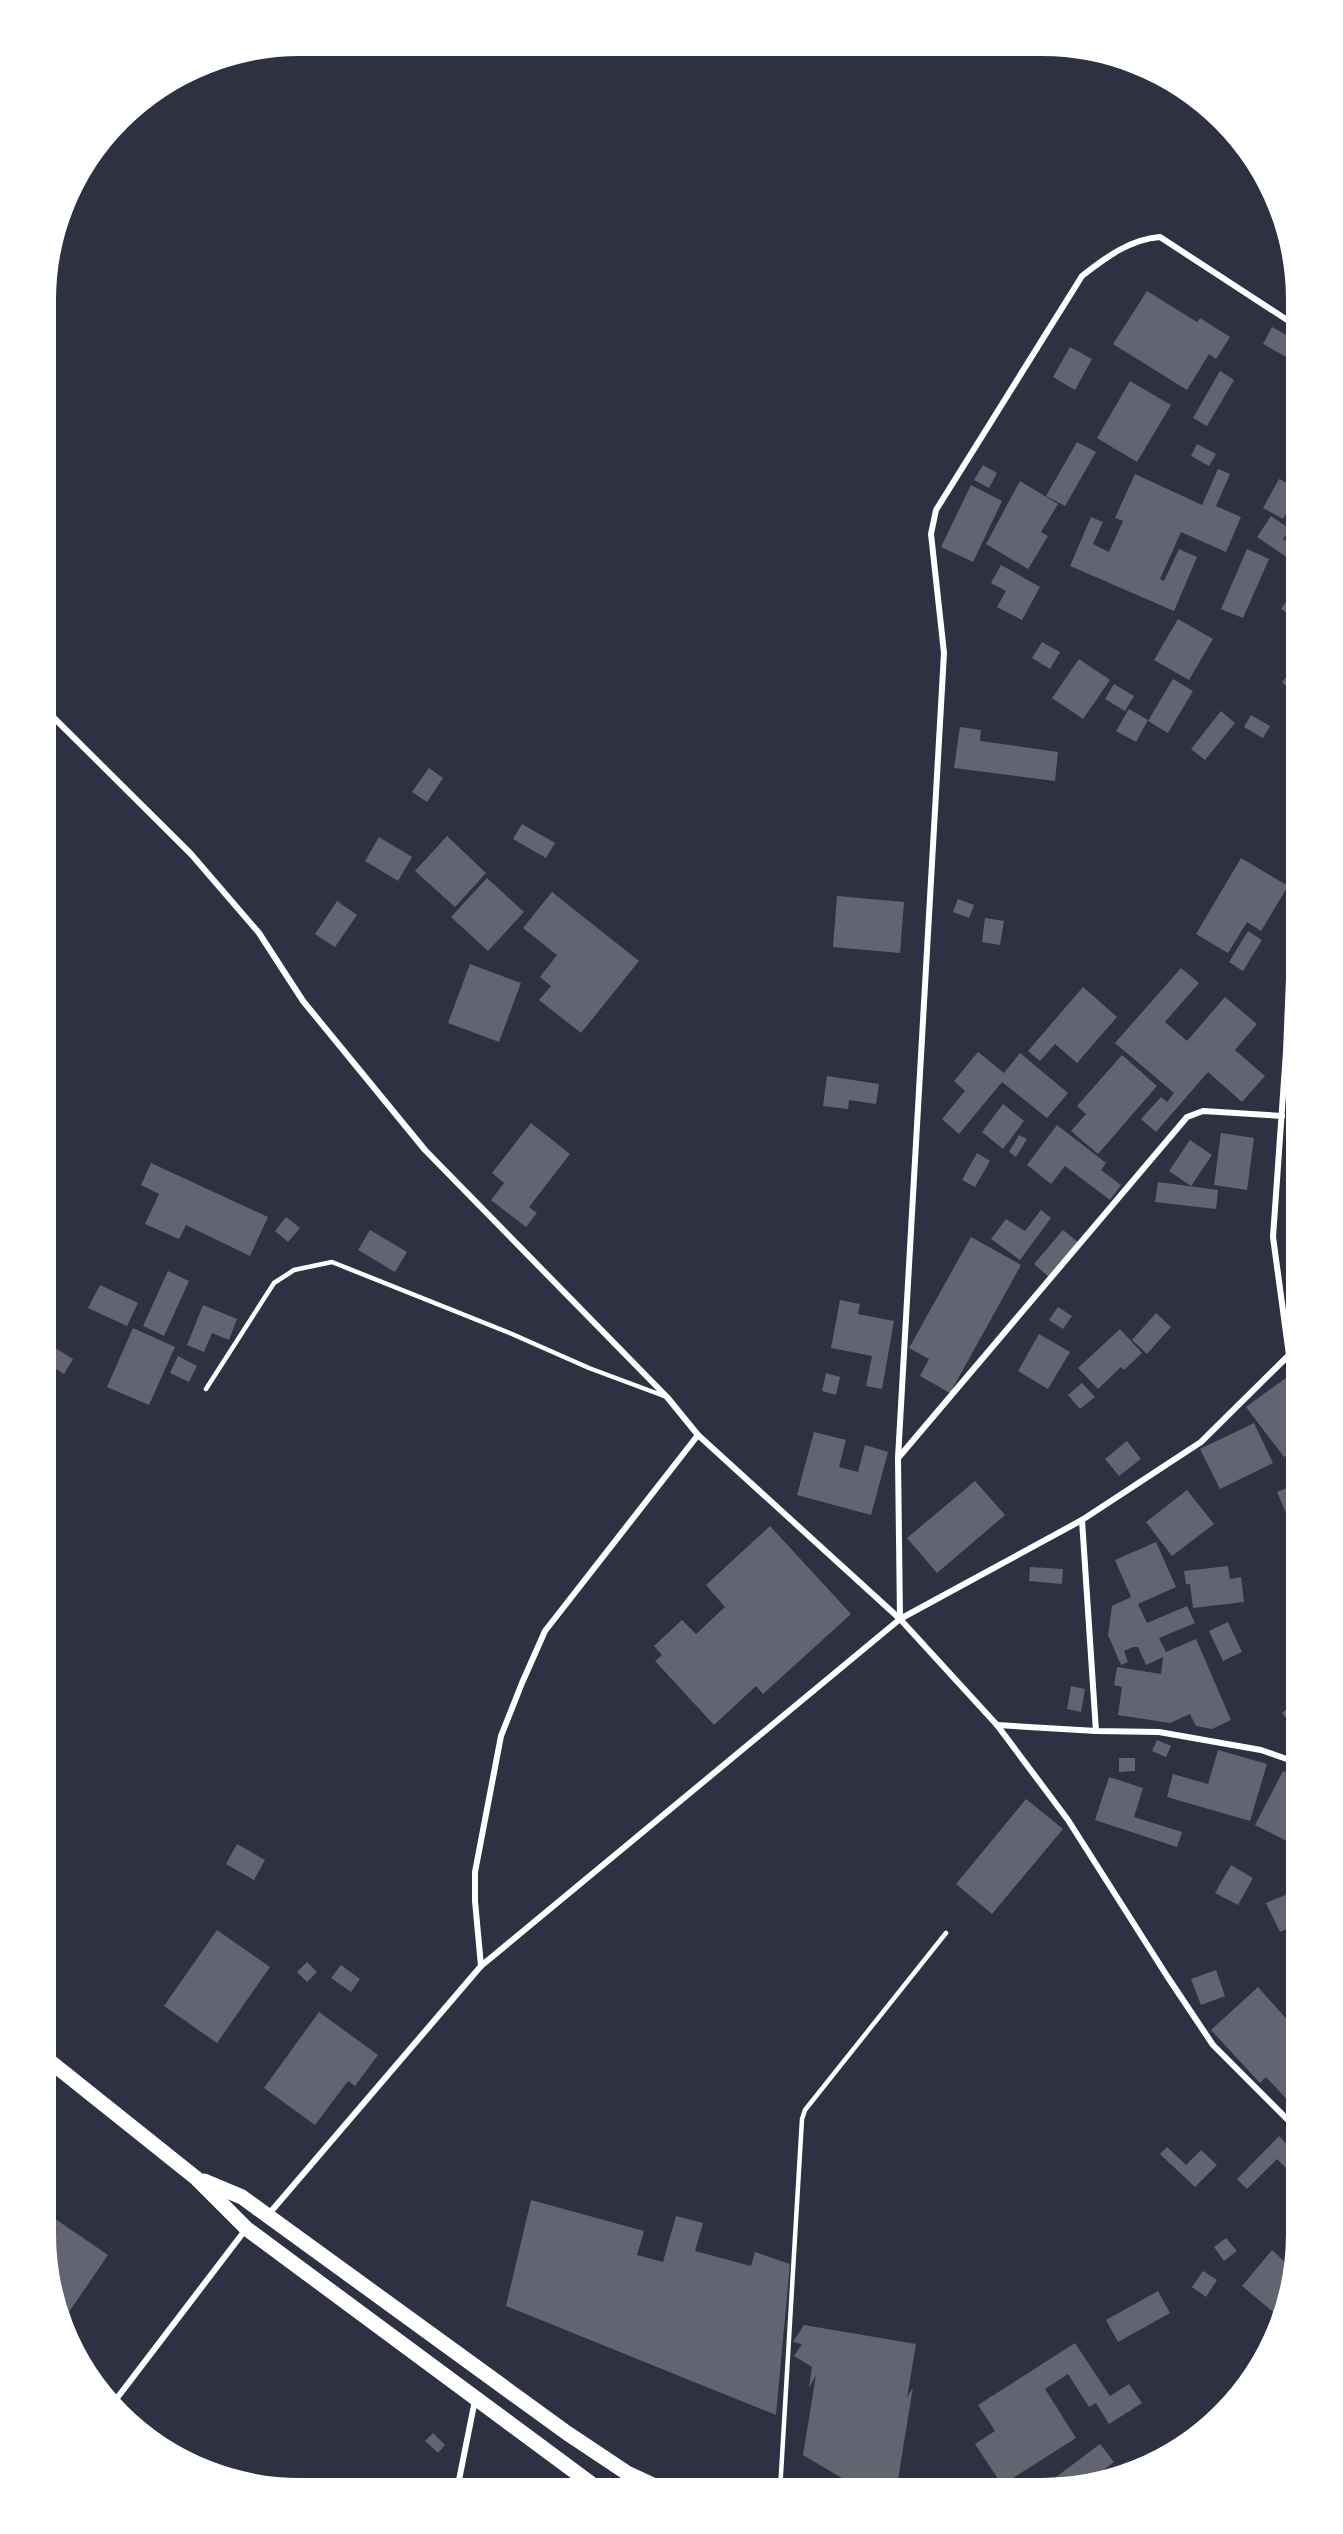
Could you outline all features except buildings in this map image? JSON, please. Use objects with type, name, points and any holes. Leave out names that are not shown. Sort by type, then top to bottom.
[{"type":"main road","points":[[52,2063],[196,2178],[247,2229],[589,2482]]},
{"type":"main road","points":[[196,2178],[242,2197],[567,2433],[627,2473],[646,2482]]},
{"type":"street","points":[[900,1619],[898,1458],[944,653],[931,534],[936,510],[1082,276],[1109,255],[1144,238],[1160,237],[1290,322]]},
{"type":"street","points":[[52,716],[191,854],[259,933],[303,1001],[425,1150],[667,1397],[698,1435],[900,1619],[997,1725],[1068,1820],[1213,2045],[1290,2122]]},
{"type":"street","points":[[267,2216],[481,1966],[900,1619],[1082,1520],[1201,1442],[1289,1355],[1273,1237],[1282,1116],[1290,951]]},
{"type":"street","points":[[898,1458],[1187,1117],[1203,1111],[1282,1116]]},
{"type":"street","points":[[481,1966],[474,1901],[475,1872],[501,1736],[522,1683],[545,1631],[698,1435]]},
{"type":"street","points":[[1082,1520],[1096,1731]]},
{"type":"street","points":[[997,1725],[1159,1732],[1261,1750],[1290,1760]]},
{"type":"street","points":[[116,2399],[247,2229]]},
{"type":"street","points":[[459,2482],[475,2398]]},
{"type":"lane","points":[[206,1389],[274,1283],[294,1270],[332,1262],[512,1334],[590,1368],[667,1397]]},
{"type":"lane","points":[[781,2482],[802,2119],[805,2110],[946,1933]]}]
